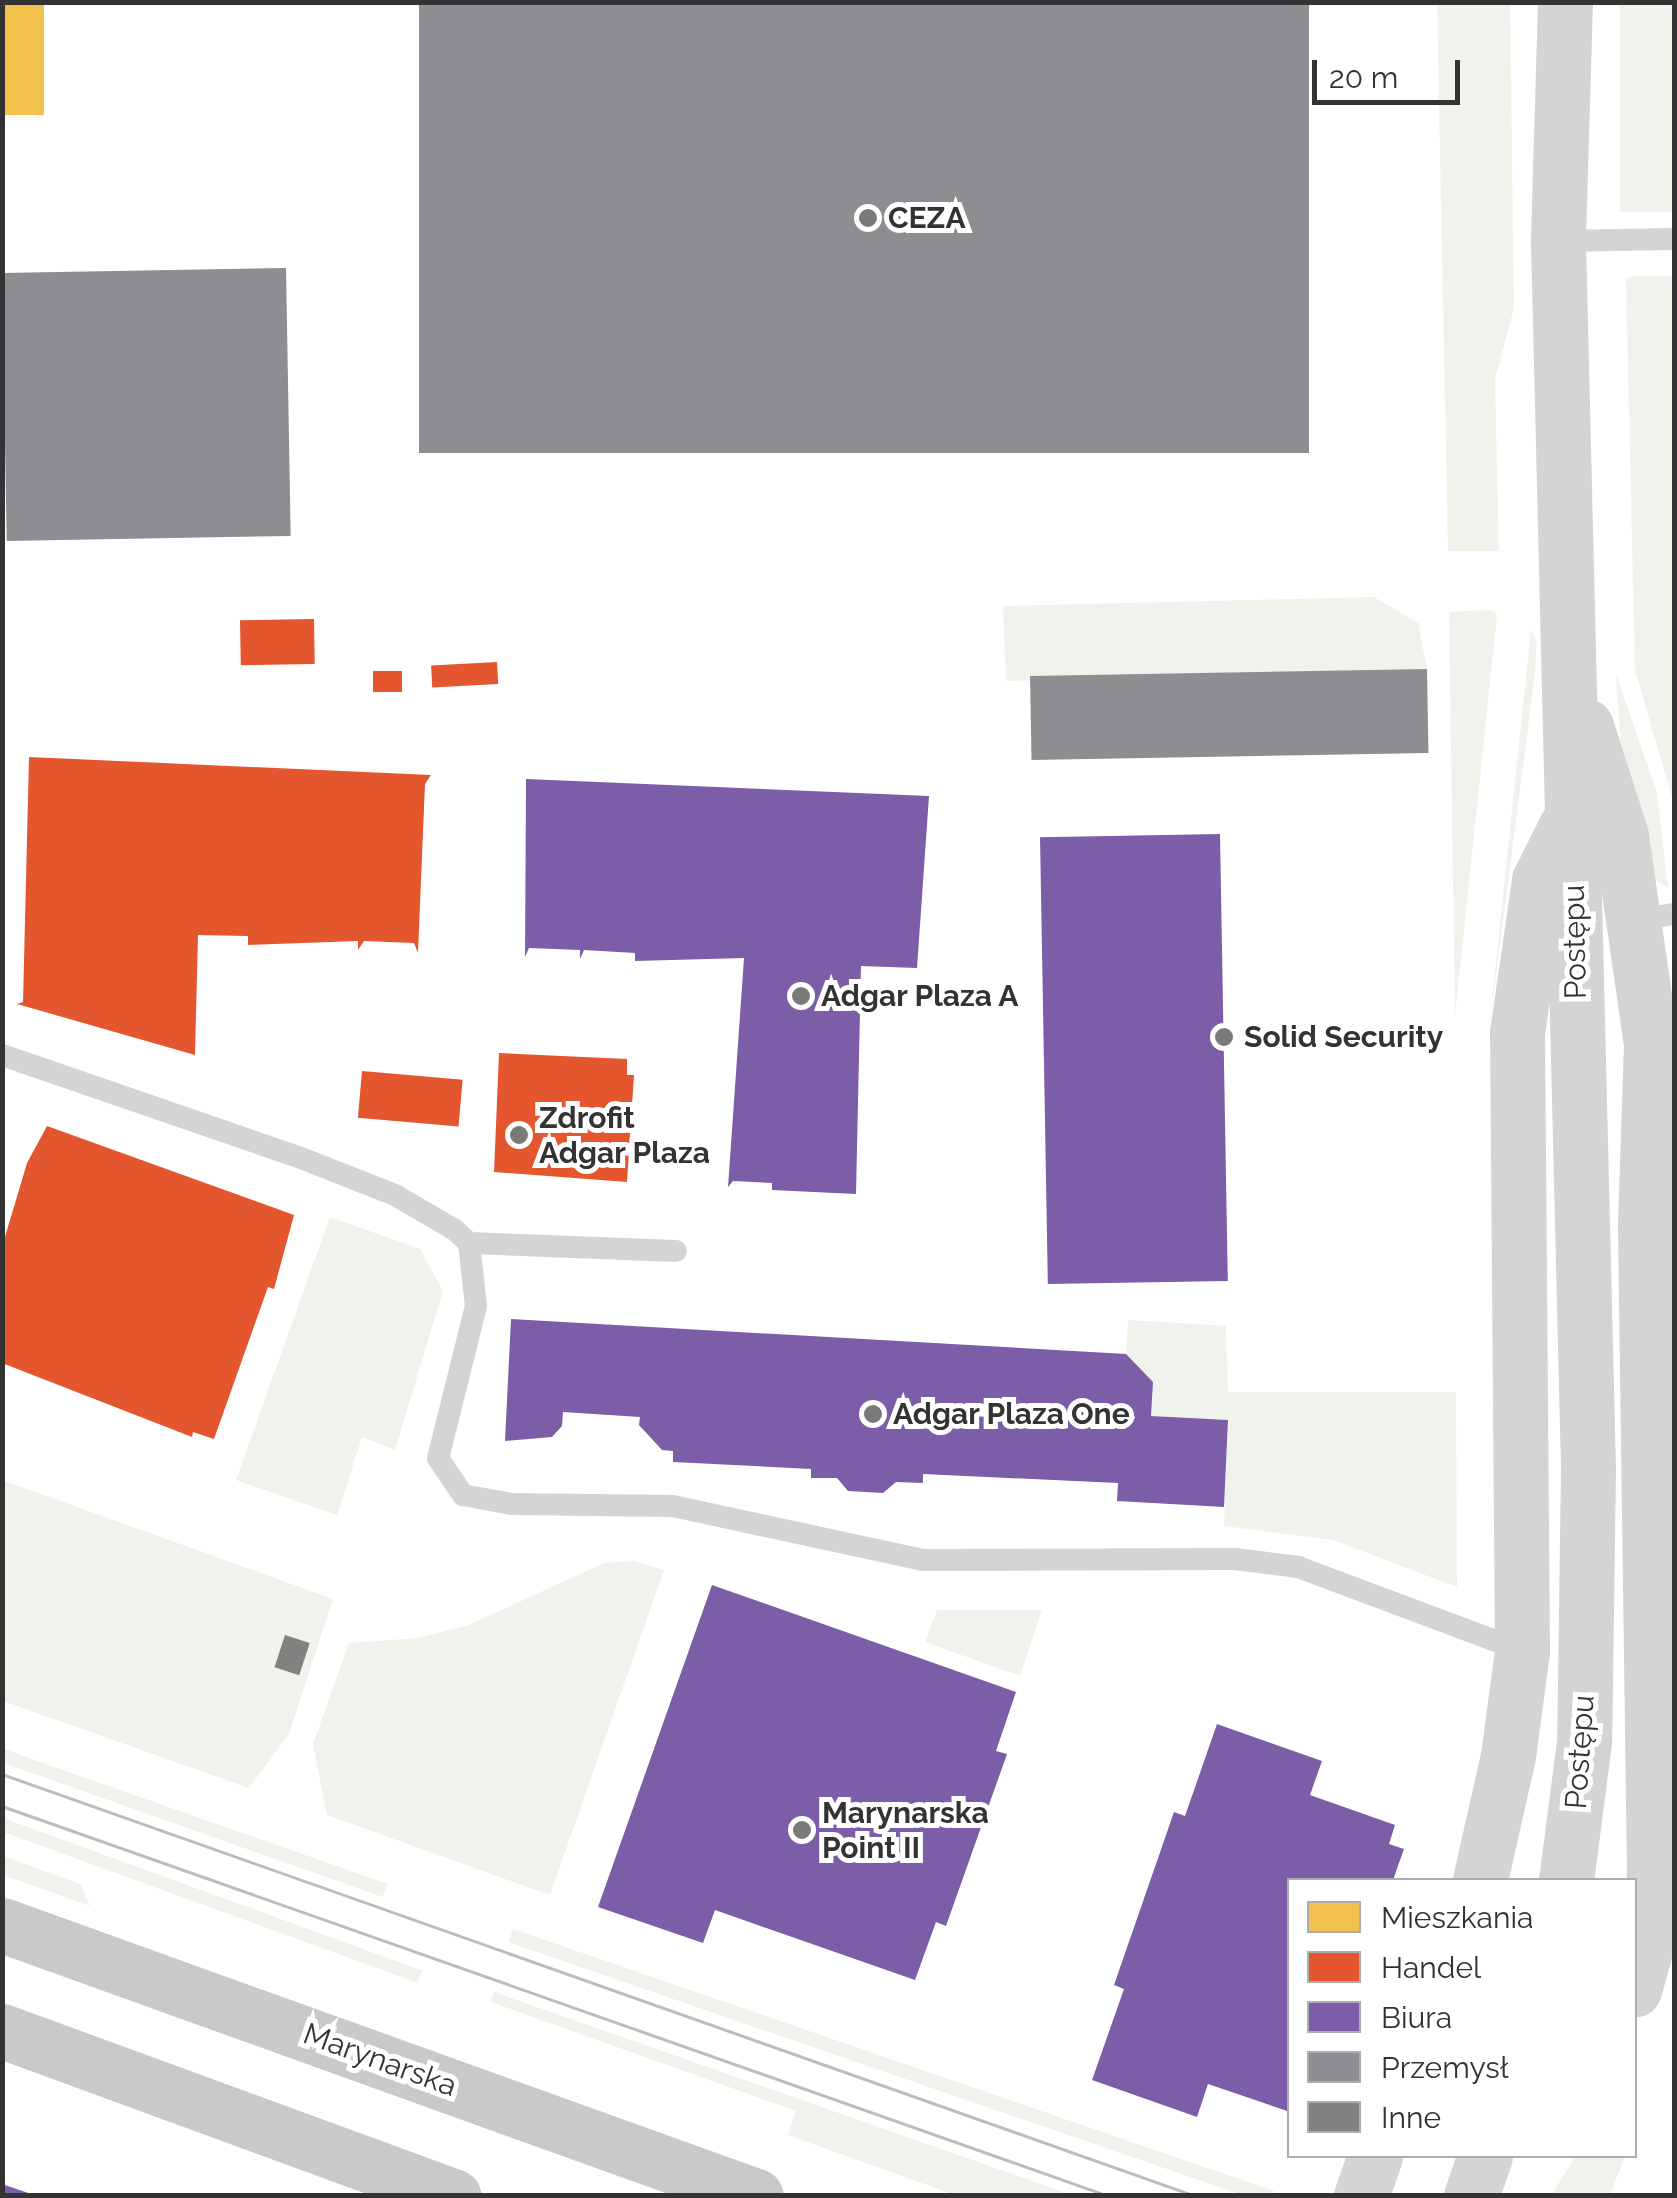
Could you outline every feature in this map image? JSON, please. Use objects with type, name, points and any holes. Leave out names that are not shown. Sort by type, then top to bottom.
[{"type":"main road","name":"Marynarska","points":[[2,1925],[756,2196]]},
{"type":"main road","points":[[2,2032],[454,2196]]},
{"type":"street","name":"Postępu","points":[[1565,2],[1558,240],[1588,1575],[1584,1742],[1566,1878]]},
{"type":"street","points":[[1568,682],[1654,918],[1651,1043],[1660,1327],[1654,1876],[1650,1933],[1637,1979]]},
{"type":"street","points":[[1480,1878],[1508,1756],[1522,1650],[1518,1033],[1539,880],[1572,816]]},
{"type":"street","points":[[1361,2196],[1374,2158]]},
{"type":"street","points":[[1470,2196],[1485,2158]]},
{"type":"lane","points":[[1558,240],[1674,239]]},
{"type":"lane","points":[[2,1054],[395,1195],[469,1243],[676,1251]]},
{"type":"lane","points":[[469,1243],[476,1306],[438,1458],[462,1495],[511,1504],[674,1506],[923,1560],[1270,1563],[1349,1582],[1522,1650]]},
{"type":"shaded area","points":[[1437,3],[1510,3],[1514,308],[1495,379],[1499,551],[1448,551]]},
{"type":"shaded area","points":[[1620,3],[1674,3],[1674,212],[1620,212]]},
{"type":"shaded area","points":[[1632,276],[1674,276],[1674,804],[1635,670],[1626,280]]},
{"type":"shaded area","points":[[1374,597],[1418,623],[1427,669],[1006,681],[1003,606]]},
{"type":"shaded area","points":[[1491,610],[1497,615],[1455,1016],[1449,612]]},
{"type":"shaded area","points":[[1531,630],[1537,643],[1534,681],[1488,1038]]},
{"type":"shaded area","points":[[1616,674],[1657,793],[1668,888],[1649,876],[1622,761]]},
{"type":"shaded area","points":[[330,1217],[420,1249],[443,1291],[395,1450],[362,1437],[337,1515],[236,1480]]},
{"type":"shaded area","points":[[1128,1320],[1226,1326],[1228,1392],[1456,1392],[1457,1587],[1333,1540],[1224,1526],[1228,1420],[1151,1416],[1153,1382],[1126,1354]]},
{"type":"shaded area","points":[[2,1480],[333,1599],[289,1734],[249,1788],[3,1701]]},
{"type":"shaded area","points":[[633,1561],[664,1570],[550,1895],[327,1815],[313,1744],[349,1643],[418,1638],[469,1625],[604,1563]]},
{"type":"shaded area","points":[[937,1610],[1042,1610],[1020,1676],[925,1642]]},
{"type":"shaded area","points":[[3,1748],[388,1884],[383,1897],[3,1763]]},
{"type":"shaded area","points":[[3,1818],[422,1971],[418,1983],[2,1831]]},
{"type":"shaded area","points":[[3,1856],[80,1884],[90,1906],[3,1875]]},
{"type":"shaded area","points":[[513,1929],[1274,2191],[1272,2196],[1245,2196],[508,1942]]},
{"type":"shaded area","points":[[494,1992],[1072,2195],[955,2195],[788,2135],[796,2111],[491,2002]]},
{"type":"shaded area","points":[[1575,2158],[1624,2158],[1610,2195],[1551,2195]]},
{"type":"building: Mieszkania","points":[[2,2],[44,2],[44,115],[2,115]]},
{"type":"building: Handel","points":[[314,619],[315,664],[241,665],[240,620]]},
{"type":"building: Handel","points":[[497,662],[498,684],[432,687],[431,665]]},
{"type":"building: Handel","points":[[373,671],[402,671],[402,692],[373,692]]},
{"type":"building: Handel","points":[[29,757],[431,775],[425,784],[418,953],[414,943],[364,941],[358,950],[358,941],[248,945],[248,936],[198,935],[195,1055],[17,1004],[23,1002]]},
{"type":"building: Handel","points":[[1421,1034],[1436,1034],[1436,1048],[1421,1048]]},
{"type":"building: Handel","points":[[499,1053],[627,1059],[627,1075],[634,1075],[627,1182],[494,1172]]},
{"type":"building: Handel","points":[[362,1071],[463,1080],[459,1127],[358,1118]]},
{"type":"building: Handel","points":[[47,1126],[294,1215],[274,1289],[268,1287],[214,1439],[193,1432],[192,1437],[2,1363],[2,1247],[27,1163]]},
{"type":"building: Biura","name":"Adgar Plaza A","points":[[526,779],[929,796],[917,968],[861,966],[856,1194],[772,1190],[772,1183],[733,1181],[728,1187],[744,958],[635,961],[635,953],[584,950],[580,959],[580,950],[529,948],[525,957]]},
{"type":"building: Biura","points":[[1220,834],[1228,1281],[1048,1284],[1040,837]]},
{"type":"building: Biura","name":"Adgar Plaza One","points":[[511,1319],[1126,1354],[1153,1382],[1151,1416],[1228,1420],[1224,1507],[1117,1501],[1118,1483],[923,1474],[923,1483],[896,1482],[883,1493],[848,1491],[837,1478],[811,1478],[811,1469],[673,1462],[673,1451],[662,1450],[639,1425],[640,1417],[563,1412],[562,1426],[552,1437],[505,1441]]},
{"type":"building: Biura","name":"Marynarska Point II","points":[[712,1585],[1016,1692],[996,1751],[1007,1754],[946,1926],[936,1922],[915,1980],[715,1910],[703,1943],[598,1907]]},
{"type":"building: Biura","points":[[1217,1724],[1322,1761],[1310,1795],[1395,1825],[1389,1844],[1404,1849],[1394,1878],[1287,1878],[1287,2111],[1208,2084],[1197,2117],[1092,2080],[1124,1989],[1114,1985],[1174,1812],[1185,1816]]},
{"type":"building: Biura","points":[[2,2184],[34,2195],[34,2196],[2,2196]]},
{"type":"building: Przemysł","name":"CEZA","points":[[419,2],[1309,2],[1309,453],[419,453]]},
{"type":"building: Przemysł","points":[[286,268],[291,536],[7,541],[2,273]]},
{"type":"building: Przemysł","points":[[1427,669],[1428,753],[1032,760],[1030,676]]},
{"type":"building: Inne","points":[[285,1635],[310,1643],[299,1675],[274,1667]]},
{"type":"tram line","points":[[2,1774],[1196,2196]]},
{"type":"tram line","points":[[2,1806],[1109,2196]]},
{"type":"place","name":"CEZA","points":[[868,218]]},
{"type":"place","name":"Adgar Plaza A","points":[[801,996]]},
{"type":"place","name":"Solid Security","points":[[1224,1037]]},
{"type":"place","name":"Zdrofit Adgar Plaza","points":[[519,1135]]},
{"type":"place","name":"Adgar Plaza One","points":[[873,1414]]},
{"type":"place","name":"Marynarska Point II","points":[[802,1830]]}]
